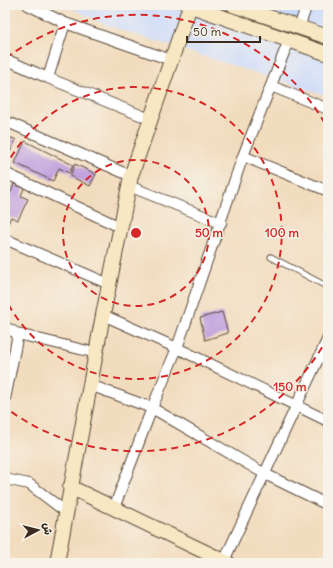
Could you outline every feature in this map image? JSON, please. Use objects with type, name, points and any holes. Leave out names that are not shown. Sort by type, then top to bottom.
[{"type":"street","points":[[28,5],[65,22],[171,60]]},
{"type":"street","points":[[57,563],[70,487],[130,181],[189,5],[328,54]]},
{"type":"street","points":[[233,5],[254,8],[299,27],[328,37]]},
{"type":"street","points":[[299,27],[307,5]]},
{"type":"street","points":[[48,78],[65,22]]},
{"type":"street","points":[[114,508],[152,408],[177,348],[243,156],[289,40]]},
{"type":"street","points":[[5,59],[150,119]]},
{"type":"street","points":[[271,86],[328,109]]},
{"type":"street","points":[[5,121],[220,223]]},
{"type":"street","points":[[243,156],[328,191]]},
{"type":"street","points":[[5,173],[120,227]]},
{"type":"street","points":[[5,239],[109,284]]},
{"type":"street","points":[[103,315],[177,348],[328,421]]},
{"type":"street","points":[[5,327],[18,334],[96,352]]},
{"type":"street","points":[[5,400],[18,334]]},
{"type":"street","points":[[70,487],[225,562],[327,341]]},
{"type":"street","points":[[90,385],[152,408],[265,474],[328,505]]},
{"type":"street","points":[[5,479],[29,484],[66,512]]},
{"type":"lane","points":[[271,257],[328,287]]},
{"type":"shaded area","points":[[65,5],[328,5],[328,96],[109,26]]},
{"type":"building","points":[[5,135],[16,140],[5,162]]},
{"type":"building","points":[[25,141],[73,165],[69,173],[59,168],[53,181],[15,163]]},
{"type":"building","points":[[75,164],[96,174],[90,186],[70,176]]},
{"type":"building","points":[[14,184],[24,188],[21,196],[28,199],[18,220],[11,217],[7,226],[5,225],[5,189],[11,192]]},
{"type":"building","points":[[222,312],[228,333],[205,340],[200,318]]}]
